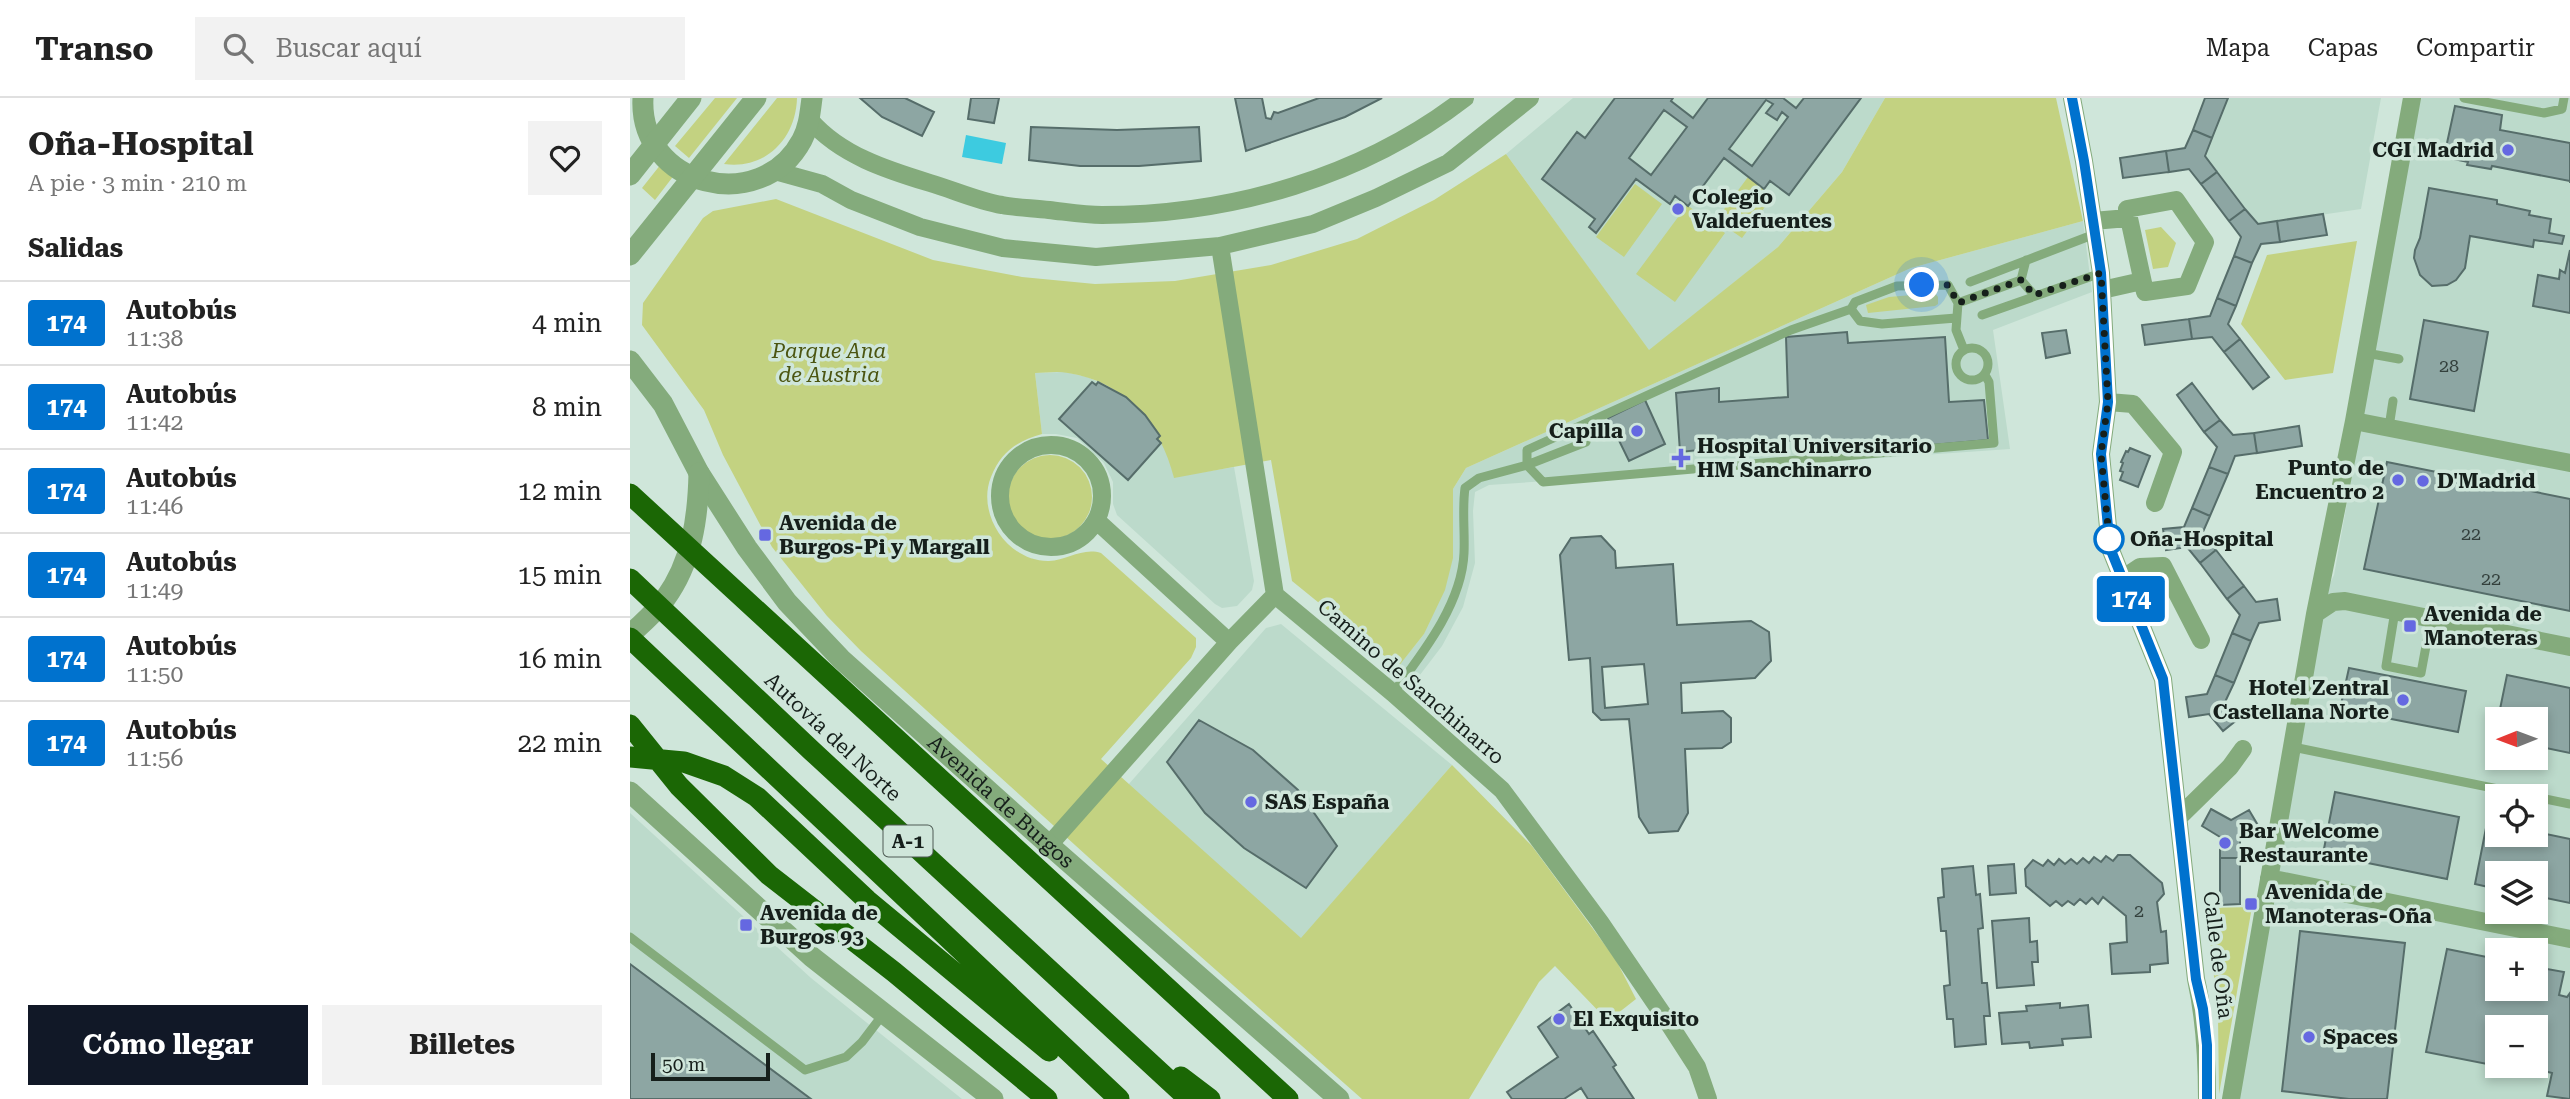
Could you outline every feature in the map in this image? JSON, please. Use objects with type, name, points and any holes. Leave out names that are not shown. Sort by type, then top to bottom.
[{"type":"highway","points":[[630,494],[1288,1099]]},
{"type":"highway","name":"Autovía del Norte","points":[[630,579],[1189,1099]]},
{"type":"highway","name":"A-1","points":[[630,637],[1119,1099]]},
{"type":"highway","points":[[630,725],[679,786],[769,875],[894,972],[1047,1099]]},
{"type":"highway","points":[[633,757],[684,762],[724,776],[757,797],[867,900],[1050,1052],[1090,1073]]},
{"type":"highway","points":[[1080,1000],[1210,1099]]},
{"type":"street","points":[[643,98],[642,112],[653,143],[670,164],[693,178],[720,185],[749,183],[775,171],[790,157],[802,140],[810,120],[812,98]]},
{"type":"street","points":[[630,175],[691,98]]},
{"type":"street","points":[[630,255],[756,98]]},
{"type":"street","points":[[810,120],[821,134],[892,171],[1001,205],[1101,215],[1201,208],[1284,190],[1350,166],[1414,134],[1446,104],[1465,98]]},
{"type":"street","points":[[775,171],[822,184],[851,200],[920,227],[1003,248],[1096,257],[1220,246],[1313,225],[1376,198],[1448,163],[1530,98]]},
{"type":"street","name":"Calle de Oña","points":[[2072,98],[2101,282],[2108,402],[2101,454],[2110,548],[2163,679],[2179,817],[2190,980],[2203,1009],[2207,1045],[2207,1099]]},
{"type":"street","points":[[2230,1094],[2315,614],[2354,421],[2412,98]]},
{"type":"street","points":[[2176,200],[2205,242],[2187,286],[2145,292],[2142,281],[2127,209],[2176,200]]},
{"type":"street","points":[[2094,228],[2128,218]]},
{"type":"street","points":[[1049,845],[1229,642],[1275,595],[1220,246]]},
{"type":"street","points":[[2101,282],[2142,281]]},
{"type":"street","name":"Avenida de Burgos","points":[[630,361],[663,404],[699,473],[747,548],[787,602],[841,659],[1339,1099]]},
{"type":"street","points":[[2108,402],[2133,404],[2173,452],[2155,503]]},
{"type":"street","points":[[2354,421],[2570,463]]},
{"type":"street","points":[[1052,444],[1069,448],[1084,457],[1096,470],[1102,487],[1102,504],[1097,521],[1086,534],[1073,543],[1057,548],[1041,547],[1026,541],[1013,531],[1004,517],[1000,501],[1001,485],[1007,470],[1019,456],[1034,448],[1052,444]]},
{"type":"street","name":"Avenida de Burgos","points":[[630,637],[665,600],[687,561],[699,511],[699,473]]},
{"type":"street","points":[[1097,521],[1229,642]]},
{"type":"street","points":[[2122,579],[2140,567],[2163,566],[2201,640]]},
{"type":"street","points":[[2322,578],[2325,588],[2332,596],[2345,601],[2570,648]]},
{"type":"street","name":"Camino de Sanchinarro","points":[[1275,595],[1393,693],[1502,790],[1601,922],[1666,1019],[1697,1067],[1708,1099]]},
{"type":"street","points":[[2315,614],[2333,602],[2345,601]]},
{"type":"street","points":[[2179,817],[2230,767],[2243,749]]},
{"type":"street","points":[[630,792],[812,957],[993,1099]]},
{"type":"street","points":[[2269,878],[2570,939]]},
{"type":"lane","points":[[2464,98],[2544,113],[2562,109],[2564,98]]},
{"type":"lane","points":[[1970,282],[2026,260],[2094,228]]},
{"type":"lane","points":[[2021,280],[2026,260]]},
{"type":"lane","points":[[2021,280],[2034,295]]},
{"type":"lane","points":[[1958,303],[2021,280]]},
{"type":"lane","points":[[1982,315],[2034,295],[2101,282]]},
{"type":"lane","points":[[1964,349],[1956,330],[1958,303],[1948,285],[1896,286],[1855,302],[1851,309],[1791,330],[1527,450],[1527,465],[1543,482],[1994,443],[1989,382],[1985,375]]},
{"type":"lane","points":[[1851,309],[1860,321],[1882,324],[1956,318]]},
{"type":"lane","points":[[1975,348],[1985,354],[1989,365],[1985,375],[1976,380],[1961,377],[1956,362],[1964,349],[1975,348]]},
{"type":"lane","points":[[2366,353],[2399,359]]},
{"type":"lane","points":[[2389,427],[2393,401]]},
{"type":"lane","points":[[1393,693],[1427,647],[1454,599],[1464,555],[1462,510],[1465,488],[1479,478],[1527,465],[1586,442]]},
{"type":"lane","points":[[2395,611],[2386,666],[2421,673],[2431,619]]},
{"type":"lane","points":[[2293,747],[2485,787]]},
{"type":"lane","points":[[2548,800],[2570,804]]},
{"type":"lane","points":[[630,937],[805,1070],[846,1057],[862,1042],[884,1013]]},
{"type":"shaded area","name":"Colegio Valdefuentes","points":[[1573,98],[1885,98],[1842,172],[1778,247],[1649,351],[1506,154]]},
{"type":"shaded area","points":[[2228,98],[2381,98],[2361,209],[2258,224],[2205,156]]},
{"type":"shaded area","points":[[2420,98],[2570,98],[2570,1099],[2239,1099],[2315,614],[2334,575]]},
{"type":"shaded area","name":"Hospital Universitario HM Sanchinarro","points":[[2083,221],[2092,292],[1993,330],[2010,449],[1489,485],[1475,492],[1475,563],[1463,607],[1442,646],[1407,692],[1389,678],[1424,634],[1452,507],[1453,489],[1466,468],[1911,268]]},
{"type":"shaded area","points":[[1065,372],[1105,385],[1126,397],[1145,415],[1169,455],[1174,477],[1234,467],[1254,581],[1252,590],[1237,606],[1222,608],[1215,604],[1117,515],[1113,504],[1113,482],[1104,463],[1077,438],[1042,434],[1035,373]]},
{"type":"shaded area","points":[[1281,624],[1452,765],[1301,939],[1128,785],[1266,628]]},
{"type":"shaded area","points":[[630,813],[811,978],[962,1099],[630,1099]]},
{"type":"green space","points":[[715,98],[737,98],[689,158],[675,146]]},
{"type":"green space","points":[[777,98],[797,98],[791,126],[776,149],[753,162],[724,164]]},
{"type":"green space","name":"Parque Ana de Austria","points":[[1885,98],[2056,98],[2083,221],[1911,268],[1466,468],[1453,489],[1453,558],[1445,590],[1424,634],[1398,667],[1292,581],[1271,460],[1174,478],[1160,440],[1150,424],[1123,396],[1088,378],[1064,372],[1035,373],[1042,434],[1025,440],[1005,454],[991,477],[988,506],[999,533],[1009,545],[1021,554],[1049,561],[1081,553],[1101,553],[1196,638],[1196,647],[1191,658],[1101,759],[1301,938],[1452,765],[1532,846],[1616,960],[1636,999],[1608,1021],[1555,966],[1539,982],[1469,1099],[1362,1099],[1097,865],[861,651],[827,616],[772,547],[723,455],[704,410],[642,325],[643,303],[703,218],[713,211],[776,199],[933,260],[1022,277],[1095,284],[1175,281],[1271,265],[1357,239],[1434,200],[1506,154],[1649,350],[1778,247],[1842,172]]},
{"type":"green space","points":[[661,164],[675,174],[655,200],[642,188]]},
{"type":"green space","points":[[1748,177],[1773,196],[1742,238],[1716,220]]},
{"type":"green space","points":[[1635,184],[1662,204],[1624,257],[1596,237]]},
{"type":"green space","points":[[1687,205],[1725,233],[1675,302],[1636,274]]},
{"type":"green space","points":[[2161,227],[2176,243],[2168,267],[2153,269],[2145,230]]},
{"type":"green space","points":[[2357,241],[2333,373],[2285,380],[2241,324],[2267,255]]},
{"type":"green space","points":[[1935,293],[1938,304],[1935,306],[1868,313],[1866,305],[1889,297]]},
{"type":"green space","points":[[1050,455],[1066,458],[1080,467],[1089,481],[1092,497],[1089,513],[1080,527],[1066,536],[1050,539],[1034,536],[1020,527],[1011,513],[1008,497],[1011,481],[1020,467],[1034,458]]},
{"type":"green space","points":[[2252,907],[2219,1094],[2218,1016],[2207,908]]},
{"type":"water","points":[[966,135],[1006,143],[1002,164],[962,157]]},
{"type":"building","points":[[860,98],[905,98],[934,112],[922,136],[882,117]]},
{"type":"building","points":[[971,98],[999,98],[994,123],[968,119]]},
{"type":"building","points":[[1235,98],[1262,98],[1266,118],[1271,119],[1274,112],[1278,113],[1319,98],[1382,98],[1345,117],[1246,151]]},
{"type":"building","points":[[1615,98],[1673,98],[1671,101],[1693,118],[1708,98],[1783,98],[1796,108],[1804,98],[1861,98],[1789,195],[1770,181],[1764,189],[1724,158],[1688,206],[1675,196],[1670,204],[1636,179],[1596,233],[1589,227],[1595,219],[1542,179],[1577,132],[1585,138]],"holes":[[[1766,100],[1773,104],[1766,113],[1777,120],[1782,112],[1788,117],[1752,166],[1729,149]],[[1664,110],[1687,127],[1651,175],[1629,158]]]},
{"type":"building","points":[[2205,98],[2228,98],[2212,138],[2193,130]]},
{"type":"building","name":"CGI Madrid","points":[[2455,106],[2502,115],[2500,130],[2570,143],[2570,181],[2492,166],[2491,169],[2467,165],[2468,162],[2444,157]]},
{"type":"building","points":[[1031,127],[1117,130],[1199,127],[1201,161],[1139,166],[1080,166],[1029,160]]},
{"type":"building","points":[[2193,130],[2212,138],[2205,156],[2217,172],[2201,184],[2189,169],[2169,172],[2166,151],[2185,148]]},
{"type":"building","points":[[2166,151],[2169,172],[2123,178],[2120,158]]},
{"type":"building","points":[[2217,172],[2245,209],[2229,221],[2201,184]]},
{"type":"building","points":[[2429,188],[2497,200],[2497,204],[2551,219],[2549,233],[2564,236],[2562,244],[2534,240],[2533,247],[2470,236],[2465,268],[2456,280],[2447,285],[2432,286],[2420,275],[2414,258]]},
{"type":"building","points":[[2245,209],[2258,224],[2277,221],[2280,242],[2261,244],[2252,263],[2234,256],[2241,237],[2229,221]]},
{"type":"building","points":[[2323,214],[2327,235],[2280,242],[2277,221]]},
{"type":"building","points":[[2570,250],[2570,313],[2533,306],[2538,275],[2559,279],[2560,270],[2565,273]]},
{"type":"building","points":[[2234,256],[2252,263],[2236,306],[2217,298]]},
{"type":"building","points":[[2217,298],[2236,306],[2228,324],[2240,339],[2224,352],[2212,337],[2192,339],[2189,319],[2210,316]]},
{"type":"building","points":[[2189,319],[2192,339],[2145,345],[2142,325]]},
{"type":"building","points":[[2424,320],[2488,332],[2474,411],[2410,399]]},
{"type":"building","points":[[2066,330],[2070,353],[2046,358],[2042,333]]},
{"type":"building","points":[[1847,332],[1848,343],[1945,337],[1949,402],[1984,400],[1988,440],[1810,456],[1808,439],[1680,452],[1676,393],[1719,388],[1719,402],[1788,397],[1786,337]]},
{"type":"building","points":[[2240,339],[2269,377],[2253,389],[2224,352]]},
{"type":"building","points":[[1092,382],[1096,385],[1098,382],[1126,397],[1145,415],[1160,436],[1157,439],[1161,443],[1128,480],[1059,419]]},
{"type":"building","points":[[2192,383],[2220,420],[2204,432],[2177,395]]},
{"type":"building","name":"Capilla","points":[[1645,400],[1665,444],[1629,461],[1608,418]]},
{"type":"building","points":[[2220,420],[2233,435],[2254,433],[2257,453],[2235,456],[2228,474],[2209,467],[2217,447],[2204,432]]},
{"type":"building","points":[[2299,426],[2302,446],[2257,453],[2254,433]]},
{"type":"building","points":[[2130,448],[2150,456],[2138,487],[2120,480],[2123,472],[2120,471],[2121,462]]},
{"type":"building","points":[[2387,462],[2570,499],[2570,611],[2364,569]]},
{"type":"building","points":[[2209,467],[2228,474],[2210,516],[2192,508]]},
{"type":"building","points":[[2192,508],[2210,516],[2202,534],[2216,550],[2200,563],[2187,547],[2166,550],[2163,529],[2184,527]]},
{"type":"building","points":[[1601,536],[1615,551],[1616,568],[1673,564],[1677,625],[1751,621],[1769,632],[1771,661],[1755,678],[1681,683],[1682,713],[1723,711],[1731,718],[1731,742],[1722,748],[1685,749],[1688,813],[1678,831],[1649,833],[1639,817],[1629,719],[1601,720],[1593,712],[1590,658],[1569,660],[1560,555],[1571,538]],"holes":[[[1644,664],[1648,704],[1605,708],[1602,667]]]},
{"type":"building","points":[[2216,550],[2244,586],[2227,599],[2200,563]]},
{"type":"building","points":[[2244,586],[2256,602],[2277,599],[2280,620],[2259,623],[2251,641],[2232,633],[2240,615],[2227,599]]},
{"type":"building","points":[[2232,633],[2251,641],[2234,683],[2215,675]]},
{"type":"building","name":"Hotel Zentral Castellana Norte","points":[[2349,668],[2466,691],[2458,732],[2340,709]]},
{"type":"building","points":[[2215,675],[2234,683],[2225,702],[2238,719],[2223,731],[2209,714],[2189,717],[2186,697],[2207,694]]},
{"type":"building","points":[[2507,675],[2570,688],[2570,753],[2548,748],[2548,707],[2500,707]]},
{"type":"building","name":"SAS España","points":[[1199,720],[1253,750],[1298,790],[1337,846],[1306,888],[1244,848],[1205,813],[1167,762]]},
{"type":"building","points":[[2335,792],[2459,817],[2447,879],[2323,854]]},
{"type":"building","points":[[2211,809],[2231,820],[2249,810],[2259,827],[2240,838],[2240,858],[2220,858],[2220,837],[2202,826]]},
{"type":"building","points":[[2485,833],[2485,847],[2548,847],[2548,834],[2570,839],[2570,903],[2548,898],[2548,861],[2485,861],[2485,886],[2475,884]]},
{"type":"building","points":[[2118,855],[2130,855],[2162,883],[2164,894],[2157,902],[2161,932],[2166,931],[2168,963],[2150,965],[2150,972],[2112,974],[2110,944],[2127,942],[2126,916],[2103,897],[2098,904],[2092,898],[2086,904],[2080,899],[2074,905],[2068,901],[2062,906],[2056,901],[2050,906],[2026,886],[2025,869],[2033,860],[2043,866],[2048,860],[2054,865],[2059,859],[2065,864],[2071,859],[2077,864],[2083,858],[2089,863],[2094,857],[2101,862],[2106,856],[2113,861]]},
{"type":"building","points":[[2220,858],[2240,858],[2240,904],[2220,905]]},
{"type":"building","points":[[2014,864],[2016,893],[1990,895],[1988,866]]},
{"type":"building","points":[[1973,866],[1976,895],[1980,894],[1983,928],[1978,929],[1982,983],[1987,983],[1990,1016],[1984,1016],[1986,1044],[1955,1047],[1953,1019],[1947,1019],[1944,986],[1950,985],[1946,931],[1941,931],[1938,898],[1944,897],[1942,869]]},
{"type":"building","points":[[2029,918],[2030,942],[2037,941],[2038,962],[2032,962],[2034,985],[1997,988],[1992,921]]},
{"type":"building","points":[[2300,931],[2405,943],[2387,1099],[2349,1099],[2282,1091]]},
{"type":"building","points":[[2447,949],[2485,957],[2485,1001],[2548,1001],[2548,969],[2564,972],[2559,995],[2567,997],[2570,993],[2570,1099],[2547,1096],[2552,1073],[2548,1072],[2548,1015],[2485,1015],[2485,1064],[2426,1052]]},
{"type":"building","points":[[630,964],[811,1099],[630,1099]]},
{"type":"building","points":[[2060,1003],[2060,1008],[2088,1005],[2091,1037],[2062,1039],[2063,1045],[2030,1048],[2029,1042],[2002,1044],[1999,1013],[2027,1011],[2026,1006]]},
{"type":"building","points":[[1569,1004],[1589,1034],[1593,1031],[1616,1065],[1613,1067],[1634,1099],[1588,1099],[1581,1088],[1564,1099],[1512,1099],[1507,1092],[1558,1057],[1538,1027]]},
{"type":"bus line","name":"174","points":[[2072,98],[2101,273],[2108,402],[2101,454],[2110,548],[2163,679],[2196,979],[2207,1045],[2207,1099]]},
{"type":"place","name":"CGI Madrid","points":[[2508,150]]},
{"type":"place","name":"Colegio Valdefuentes","points":[[1678,209]]},
{"type":"place","name":"Capilla","points":[[1637,431]]},
{"type":"place","name":"Hospital Universitario HM Sanchinarro","points":[[1681,458]]},
{"type":"place","name":"Punto de Encuentro 2","points":[[2398,480]]},
{"type":"place","name":"D'Madrid","points":[[2423,481]]},
{"type":"place","name":"Avenida de Burgos-Pi y Margall","points":[[765,535]]},
{"type":"place","name":"Oña-Hospital","points":[[2109,539]]},
{"type":"place","name":"Avenida de Manoteras","points":[[2410,626]]},
{"type":"place","name":"Hotel Zentral Castellana Norte","points":[[2403,700]]},
{"type":"place","name":"SAS España","points":[[1251,802]]},
{"type":"place","name":"Bar Welcome Restaurante","points":[[2225,843]]},
{"type":"place","name":"Avenida de Manoteras-Oña","points":[[2251,904]]},
{"type":"place","name":"Avenida de Burgos 93","points":[[746,925]]},
{"type":"place","name":"El Exquisito","points":[[1559,1019]]},
{"type":"place","name":"Spaces","points":[[2309,1037]]},
{"type":"route","points":[[1922,285],[1948,285],[1958,303],[2021,280],[2034,295],[2101,273],[2108,402],[2101,454],[2110,548],[2109,539]]}]
